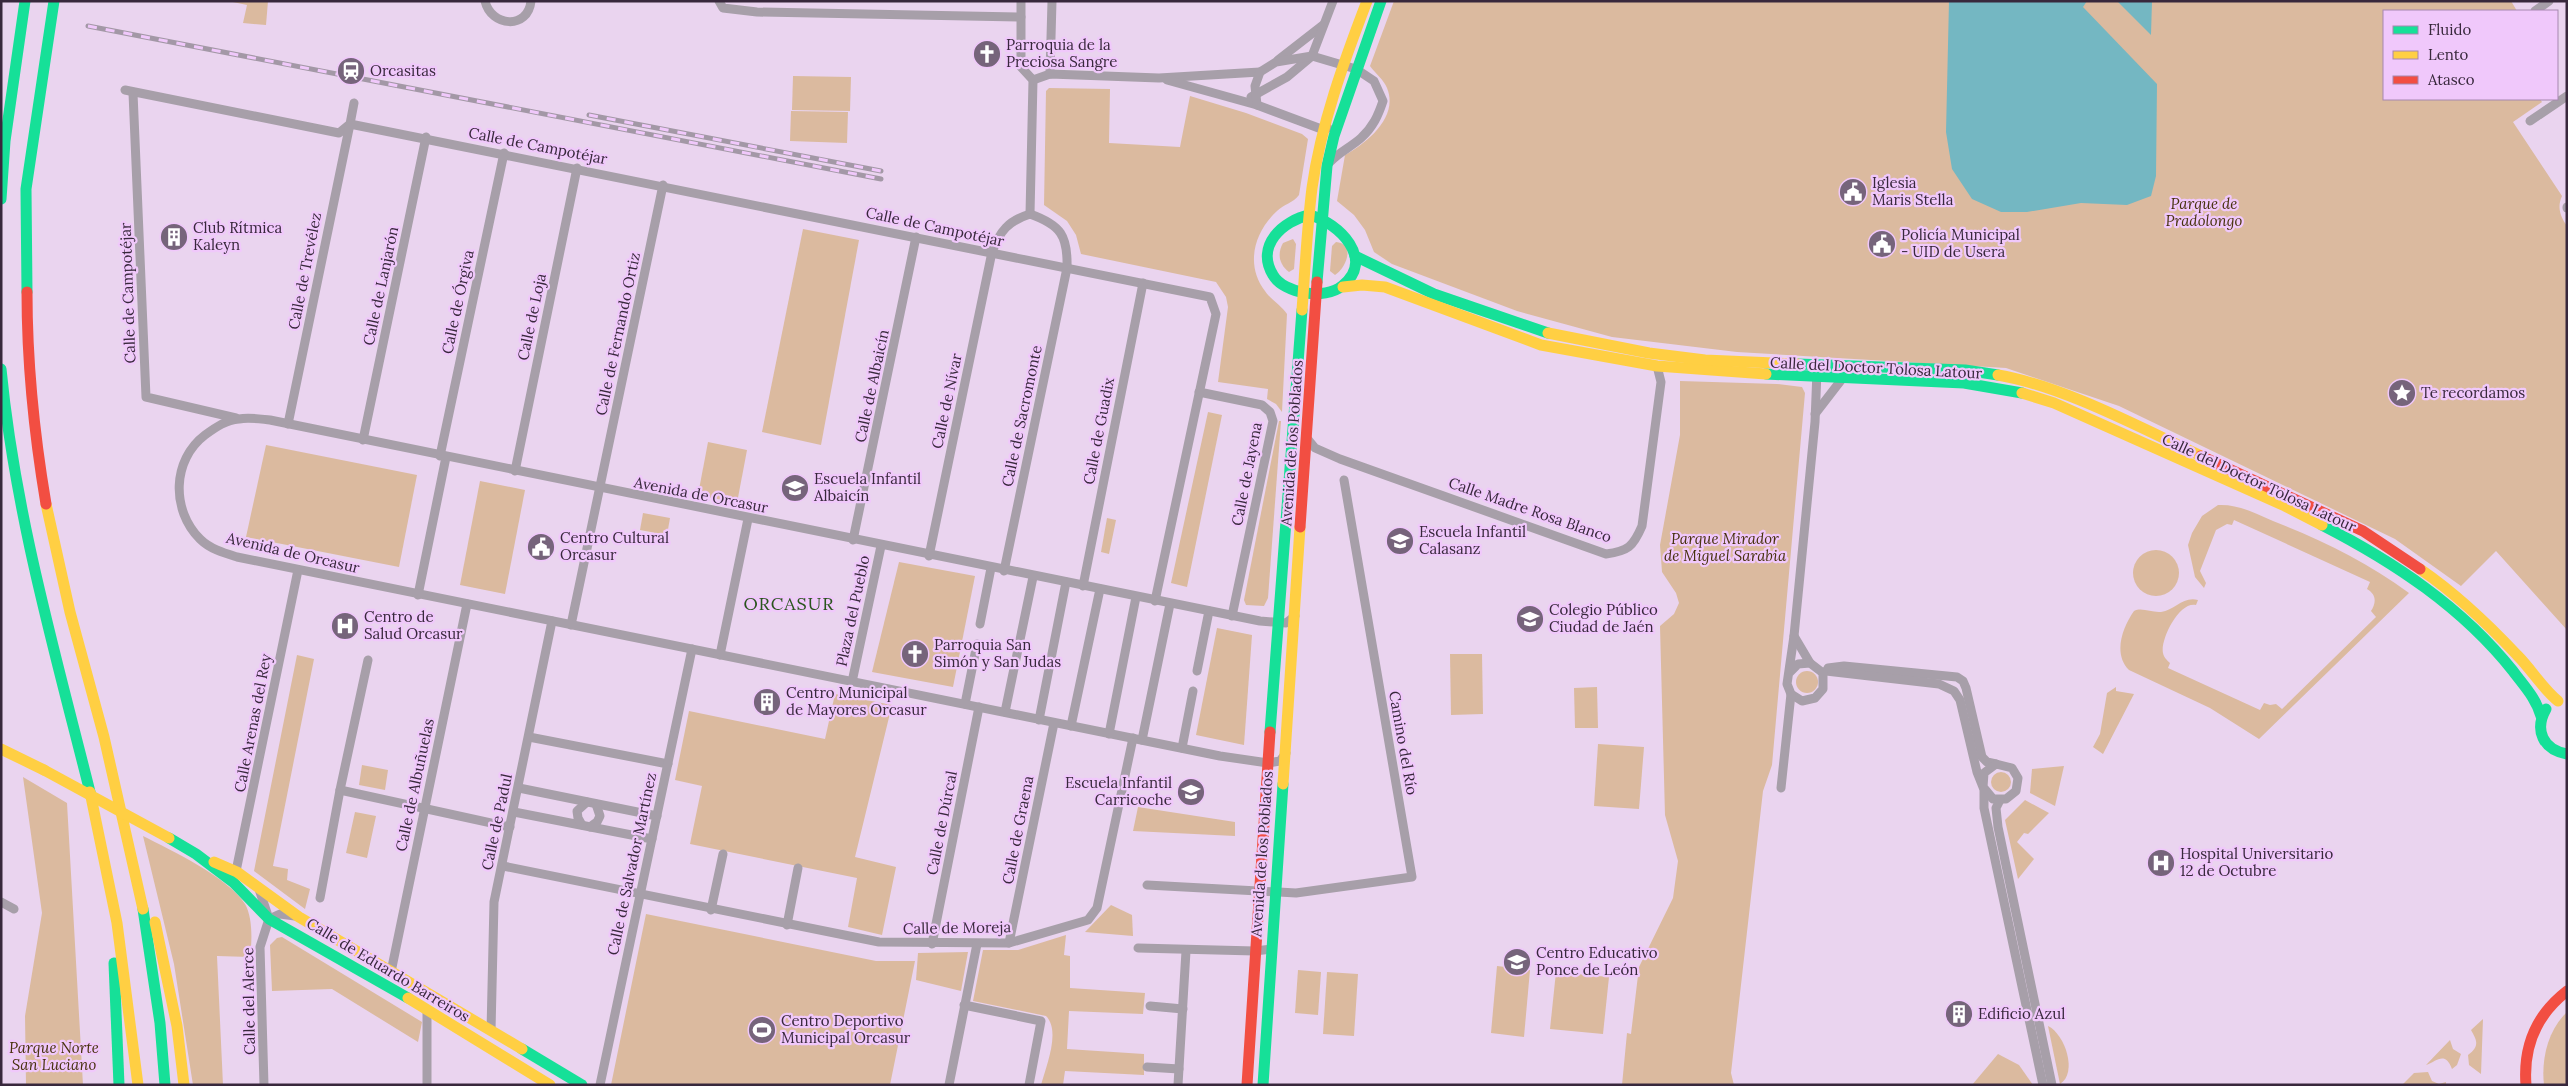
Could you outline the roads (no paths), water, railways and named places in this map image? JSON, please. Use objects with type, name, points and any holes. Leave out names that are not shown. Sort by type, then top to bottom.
[{"type":"main road","points":[[1,199],[6,132],[25,1]]},
{"type":"main road","points":[[54,1],[26,190],[27,356],[30,395],[48,514],[70,612],[104,737],[142,893],[160,1023],[165,1085]]},
{"type":"main road","name":"Avenida de los Poblados","points":[[1263,1085],[1316,293],[1315,216],[1312,188],[1324,130],[1344,65],[1367,1]]},
{"type":"main road","name":"Avenida de los Poblados","points":[[1248,1085],[1277,624],[1304,292],[1315,216],[1337,126],[1381,1]]},
{"type":"main road","points":[[1298,216],[1315,216],[1344,233],[1351,242],[1355,256],[1354,273],[1343,286],[1332,292],[1304,292],[1275,278],[1269,262],[1274,235],[1279,228],[1298,216]]},
{"type":"main road","name":"Calle del Doctor Tolosa Latour","points":[[1355,256],[1434,294],[1546,333],[1649,353],[1705,360],[1965,370],[2008,377],[2053,391],[2113,415],[2363,532],[2422,570],[2468,608],[2518,656],[2548,693],[2562,700]]},
{"type":"main road","name":"Calle del Doctor Tolosa Latour","points":[[1343,286],[1385,287],[1460,317],[1541,345],[1657,366],[1842,379],[1964,383],[2007,389],[2080,414],[2285,506],[2373,551],[2448,605],[2495,649],[2537,702],[2541,716]]},
{"type":"main road","points":[[1,369],[15,484],[32,570],[84,766],[116,919],[134,1027],[138,1085]]},
{"type":"main road","name":"Calle del Doctor Tolosa Latour","points":[[2562,700],[2548,706],[2541,716],[2539,727],[2544,743],[2552,750],[2567,754]]},
{"type":"main road","name":"Calle de Eduardo Barreiros","points":[[1,749],[44,770],[259,889],[298,916],[582,1085]]},
{"type":"main road","name":"Calle de Eduardo Barreiros","points":[[235,877],[269,919],[550,1085]]},
{"type":"main road","points":[[142,893],[158,929],[176,1026],[184,1085]]},
{"type":"main road","points":[[116,919],[113,946],[119,1085]]},
{"type":"main road","points":[[2526,1085],[2524,1064],[2534,1026],[2550,1006],[2567,991]]},
{"type":"street","points":[[485,1],[488,12],[495,19],[504,23],[520,20],[527,14],[531,1]]},
{"type":"street","points":[[719,1],[723,8],[757,12],[1021,17]]},
{"type":"street","points":[[1021,1],[1021,67],[1033,80],[1030,214]]},
{"type":"street","points":[[1050,74],[1052,1]]},
{"type":"street","points":[[1256,100],[1312,56],[1333,1]]},
{"type":"street","points":[[2536,10],[2549,1]]},
{"type":"street","points":[[1033,80],[1050,74],[1159,78],[1260,72],[1276,62],[1323,25]]},
{"type":"street","points":[[1276,62],[1312,56],[1356,69],[1374,81],[1383,101],[1376,121],[1360,139],[1338,153],[1327,166]]},
{"type":"street","points":[[1256,100],[1260,72]]},
{"type":"street","points":[[1159,78],[1239,100],[1256,100],[1324,130],[1337,126]]},
{"type":"street","name":"Calle de Campotéjar","points":[[239,419],[146,397],[129,92],[339,133],[350,124],[426,137],[1210,297],[1216,314],[1155,600]]},
{"type":"street","points":[[2530,121],[2553,101]]},
{"type":"street","points":[[350,124],[354,103]]},
{"type":"street","name":"Calle de Trevélez","points":[[288,424],[350,124]]},
{"type":"street","name":"Calle de Lanjarón","points":[[363,440],[426,137]]},
{"type":"street","name":"Calle de Órgiva","points":[[418,594],[443,457],[504,153]]},
{"type":"street","name":"Calle de Loja","points":[[515,471],[577,168]]},
{"type":"street","name":"Calle de Fernando Ortiz","points":[[601,490],[663,185]]},
{"type":"street","name":"Calle de Nívar","points":[[930,556],[992,252],[1002,230],[1009,223],[1030,214]]},
{"type":"street","name":"Calle de Sacromonte","points":[[1004,571],[1068,268],[1066,243],[1061,232],[1049,222],[1030,214]]},
{"type":"street","name":"Calle de Albaicín","points":[[853,540],[916,237]]},
{"type":"street","name":"Calle de Guadix","points":[[1083,586],[1143,283]]},
{"type":"street","points":[[1781,788],[1791,694],[1787,684],[1790,652],[1794,636],[1815,414],[1816,364]]},
{"type":"street","name":"Calle Madre Rosa Blanco","points":[[1306,437],[1315,448],[1340,459],[1606,554],[1623,552],[1635,542],[1642,526],[1661,382],[1657,366]]},
{"type":"street","points":[[1815,414],[1842,379]]},
{"type":"street","name":"Calle de Jayena","points":[[1199,392],[1262,404],[1270,412],[1273,421],[1232,616]]},
{"type":"street","name":"Avenida de Orcasur","points":[[1268,763],[1242,760],[1109,734],[237,557],[213,548],[194,532],[181,505],[178,488],[180,472],[186,456],[196,442],[216,427],[239,419],[288,424],[601,490],[1277,624]]},
{"type":"street","name":"Camino del Río","points":[[1277,894],[1296,894],[1412,877],[1344,480]]},
{"type":"street","points":[[571,625],[601,490]]},
{"type":"street","points":[[720,655],[748,519]]},
{"type":"street","name":"Plaza del Pueblo","points":[[852,682],[881,546]]},
{"type":"street","points":[[980,624],[991,568]]},
{"type":"street","name":"Calle Arenas del Rey","points":[[235,877],[298,570]]},
{"type":"street","points":[[1005,712],[1033,577]]},
{"type":"street","points":[[1039,720],[1066,582]]},
{"type":"street","points":[[1071,726],[1100,589]]},
{"type":"street","points":[[1109,734],[1136,596]]},
{"type":"street","name":"Calle de Albuñuelas","points":[[391,972],[467,604]]},
{"type":"street","points":[[1137,739],[1170,604]]},
{"type":"street","points":[[1197,671],[1209,611]]},
{"type":"street","points":[[1277,624],[1286,623],[1295,616]]},
{"type":"street","name":"Calle de Padul","points":[[491,1031],[494,902],[503,866],[552,621]]},
{"type":"street","points":[[1277,624],[1293,645]]},
{"type":"street","points":[[1791,694],[1802,701],[1815,698],[1824,689],[1824,672],[1829,667],[1844,666],[1957,678],[1963,681],[1969,698],[1982,757],[1986,762],[2012,768],[2018,778],[2016,791],[2012,796],[2000,800],[1993,798],[1983,789],[1977,772],[1960,700],[1954,691],[1939,684],[1824,672],[1810,663],[1794,636]]},
{"type":"street","points":[[965,704],[977,644]]},
{"type":"street","name":"Calle de Salvador Martínez","points":[[600,1085],[692,649]]},
{"type":"street","points":[[320,898],[340,790],[368,660]]},
{"type":"street","points":[[1789,673],[1798,664],[1810,663]]},
{"type":"street","points":[[1182,748],[1192,691]]},
{"type":"street","name":"Calle de Dúrcal","points":[[932,944],[978,706]]},
{"type":"street","name":"Calle de Graena","points":[[1009,944],[1054,722]]},
{"type":"street","points":[[529,736],[668,764]]},
{"type":"street","name":"Calle de Moreja","points":[[503,866],[711,910],[879,942],[1009,944],[1088,920],[1097,908],[1137,739]]},
{"type":"street","points":[[1268,763],[1280,761],[1286,752]]},
{"type":"street","points":[[1996,764],[1984,773],[1984,808],[2043,1085]]},
{"type":"street","points":[[519,788],[657,816]]},
{"type":"street","points":[[340,790],[510,827]]},
{"type":"street","points":[[2000,800],[1996,808],[1998,827],[2052,1085]]},
{"type":"street","points":[[586,826],[578,818],[577,811],[592,803]]},
{"type":"street","points":[[586,826],[597,822],[600,816],[592,803]]},
{"type":"street","points":[[514,812],[652,839]]},
{"type":"street","points":[[711,910],[722,854]]},
{"type":"street","points":[[788,925],[798,868]]},
{"type":"street","points":[[1147,885],[1277,894]]},
{"type":"street","points":[[259,889],[269,919],[280,914],[298,916]]},
{"type":"street","points":[[1,902],[14,909]]},
{"type":"street","name":"Calle del Alerce","points":[[264,1085],[260,946],[269,919]]},
{"type":"street","points":[[949,1085],[977,944]]},
{"type":"street","points":[[1138,948],[1255,952],[1272,949]]},
{"type":"street","points":[[1178,1085],[1186,951]]},
{"type":"street","points":[[964,1005],[1041,1021],[1029,1085]]},
{"type":"street","points":[[1150,1006],[1183,1009]]},
{"type":"street","points":[[427,1011],[427,1085]]},
{"type":"street","points":[[1146,1067],[1179,1069]]},
{"type":"railway","points":[[88,26],[881,179]]},
{"type":"railway","points":[[589,115],[881,171]]},
{"type":"place","name":"Parroquia de la Preciosa Sangre","points":[[987,54]]},
{"type":"place","name":"Orcasitas","points":[[351,71]]},
{"type":"place","name":"Iglesia Maris Stella","points":[[1853,192]]},
{"type":"place","name":"Club Rítmica Kaleyn","points":[[174,237]]},
{"type":"place","name":"Policía Municipal - UID de Usera","points":[[1882,244]]},
{"type":"place","name":"Te recordamos","points":[[2402,393]]},
{"type":"place","name":"Escuela Infantil Albaicín","points":[[795,488]]},
{"type":"place","name":"Escuela Infantil Calasanz","points":[[1400,541]]},
{"type":"place","name":"Centro Cultural Orcasur","points":[[541,547]]},
{"type":"place","name":"Colegio Público Ciudad de Jaén","points":[[1530,619]]},
{"type":"place","name":"Centro de Salud Orcasur","points":[[345,626]]},
{"type":"place","name":"Parroquia San Simón y San Judas","points":[[915,654]]},
{"type":"place","name":"Centro Municipal de Mayores Orcasur","points":[[767,702]]},
{"type":"place","name":"Escuela Infantil Carricoche","points":[[1191,792]]},
{"type":"place","name":"Hospital Universitario 12 de Octubre","points":[[2161,863]]},
{"type":"place","name":"Centro Educativo Ponce de León","points":[[1517,962]]},
{"type":"place","name":"Edificio Azul","points":[[1959,1014]]},
{"type":"place","name":"Centro Deportivo Municipal Orcasur","points":[[762,1030]]},
{"type":"district","name":"ORCASUR","points":[[789,604]]},
{"type":"park label","name":"Parque de Pradolongo","points":[[2204,212]]},
{"type":"park label","name":"Parque Mirador de Miguel Sarabia","points":[[1725,548]]},
{"type":"park label","name":"Parque Norte San Luciano","points":[[54,1056]]}]
